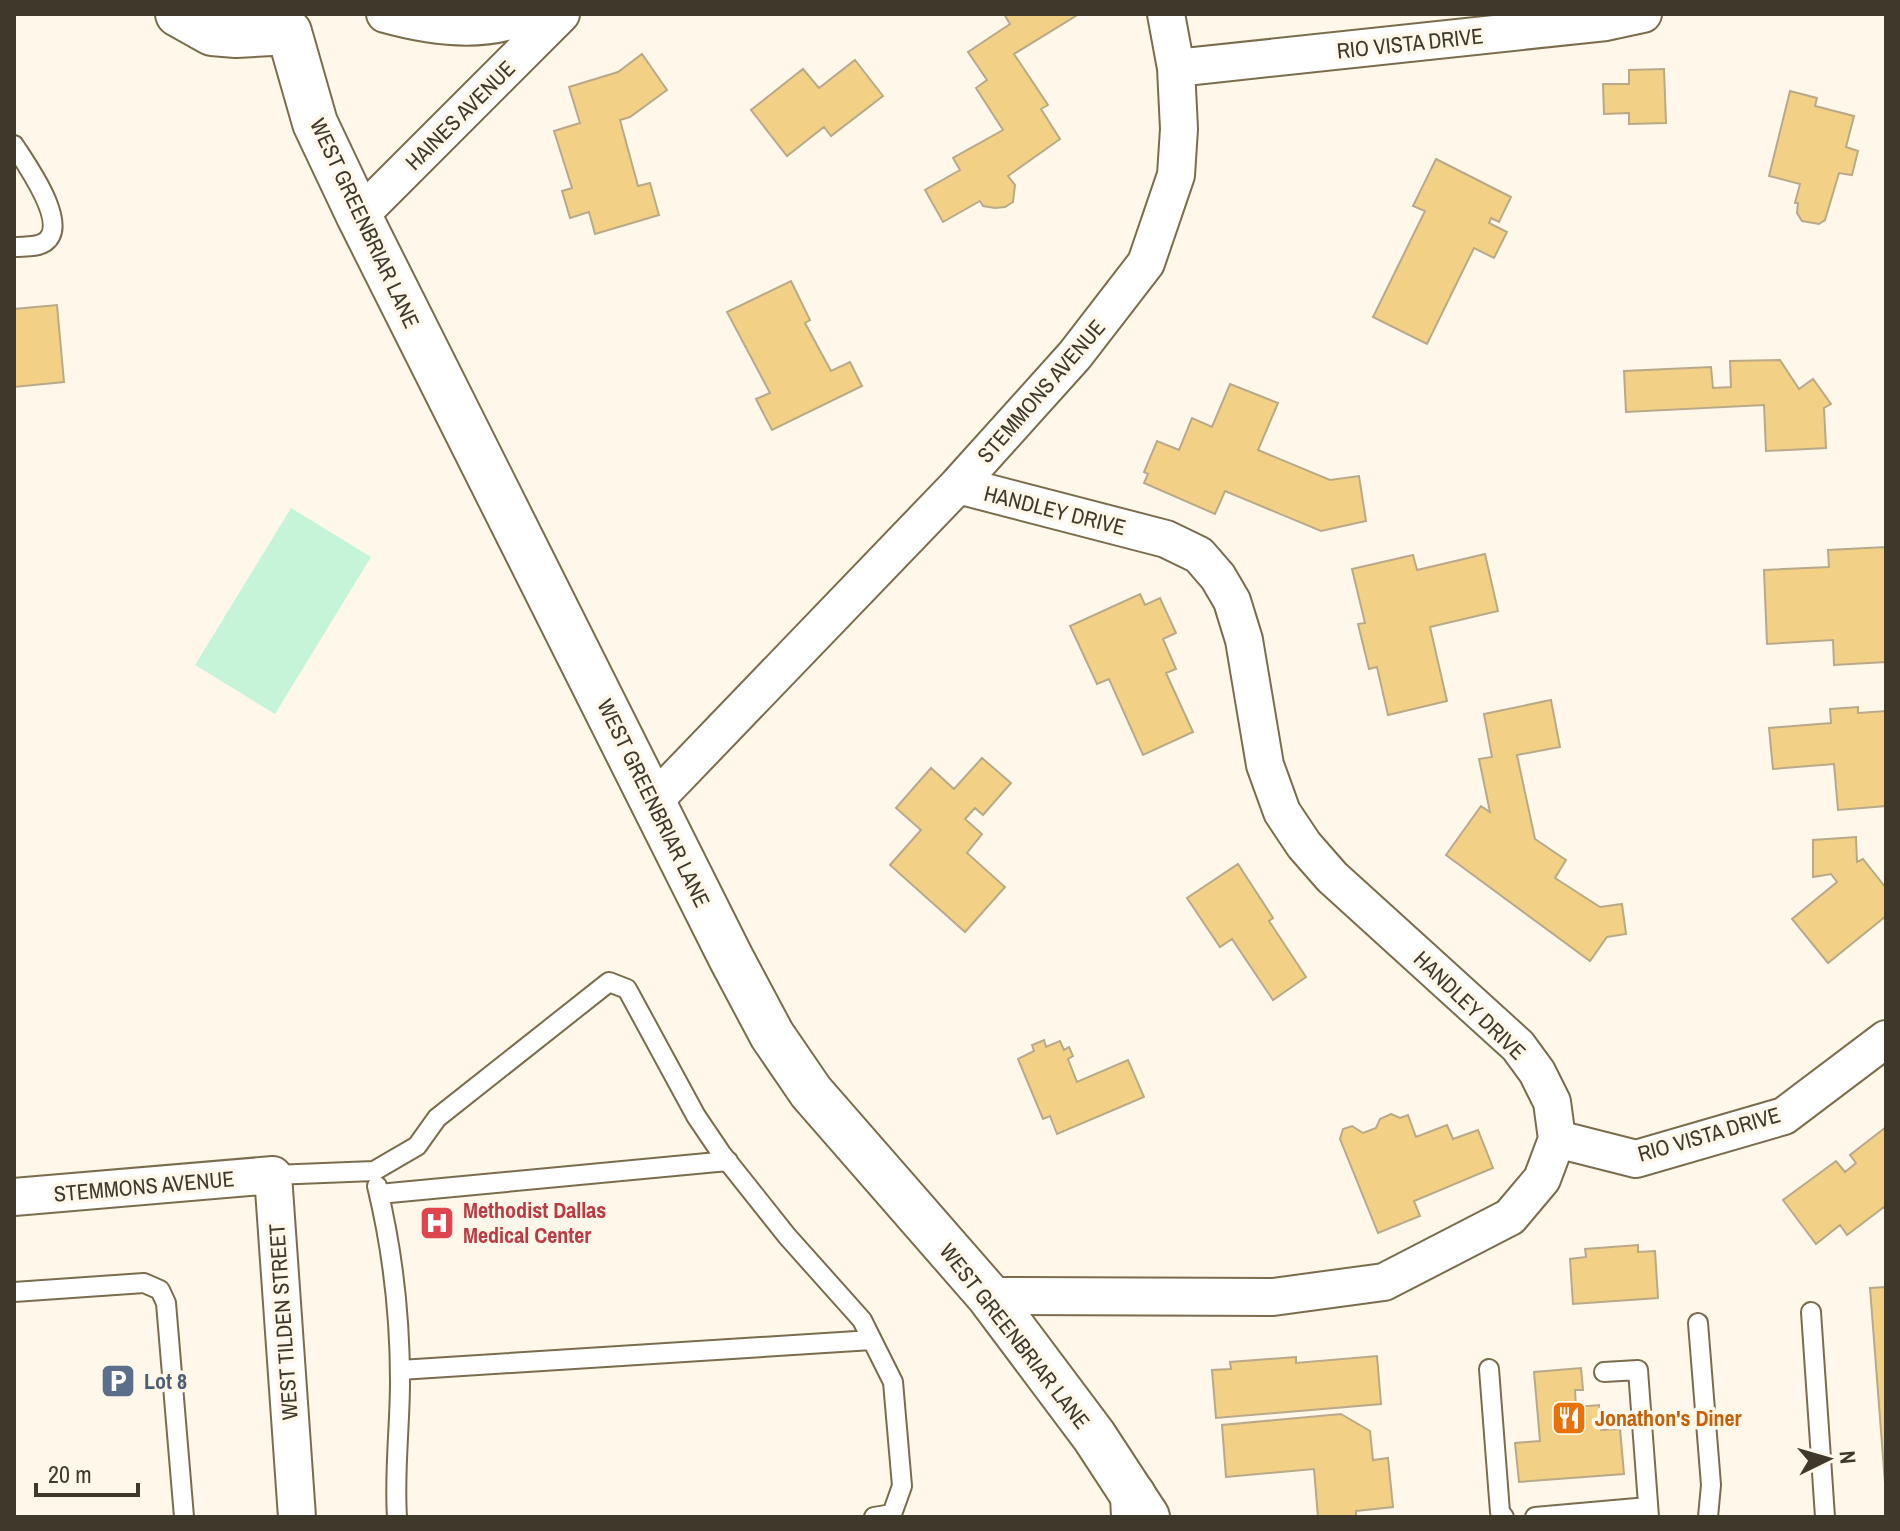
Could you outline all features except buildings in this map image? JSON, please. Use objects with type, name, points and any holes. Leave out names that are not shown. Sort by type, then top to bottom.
[{"type":"street","points":[[178,14],[212,33],[236,35],[288,23]]},
{"type":"street","name":"HAINES AVENUE","points":[[385,14],[469,27],[516,20],[528,14]]},
{"type":"street","name":"HAINES AVENUE","points":[[359,216],[561,14]]},
{"type":"street","name":"STEMMONS AVENUE","points":[[654,801],[958,485],[1075,355],[1146,263],[1176,175],[1179,129],[1176,68],[1166,14]]},
{"type":"street","name":"RIO VISTA DRIVE","points":[[1176,68],[1606,22],[1643,14]]},
{"type":"street","name":"WEST GREENBRIAR LANE","points":[[288,23],[315,123],[359,216],[772,1035],[811,1092],[989,1296],[1094,1436],[1138,1510]]},
{"type":"street","name":"HANDLEY DRIVE","points":[[958,485],[1166,539],[1199,555],[1218,577],[1232,601],[1244,640],[1265,765],[1282,812],[1304,845],[1332,877],[1518,1046],[1537,1072],[1552,1102],[1557,1139],[1542,1179],[1510,1217],[1384,1282],[1273,1297],[989,1296]]},
{"type":"street","name":"RIO VISTA DRIVE","points":[[1557,1139],[1636,1159],[1784,1116],[1886,1039]]},
{"type":"street","name":"STEMMONS AVENUE","points":[[14,1197],[273,1175]]},
{"type":"street","name":"WEST TILDEN STREET","points":[[273,1175],[297,1517]]},
{"type":"lane","points":[[14,145],[35,178],[55,223],[46,241],[34,246],[14,247]]},
{"type":"lane","points":[[273,1175],[374,1171],[417,1146],[437,1118],[609,982],[627,989],[696,1116],[787,1236],[862,1320],[893,1382],[902,1486],[892,1514],[874,1517]]},
{"type":"lane","points":[[379,1194],[728,1161]]},
{"type":"lane","points":[[374,1171],[392,1275],[400,1370],[395,1479],[397,1517]]},
{"type":"lane","points":[[14,1292],[144,1283],[160,1290],[166,1303],[184,1517]]},
{"type":"lane","points":[[1811,1312],[1825,1517]]},
{"type":"lane","points":[[1698,1323],[1711,1485],[1708,1517]]},
{"type":"lane","points":[[400,1370],[872,1340]]},
{"type":"lane","points":[[1489,1369],[1500,1512],[1504,1517]]},
{"type":"lane","points":[[1535,1517],[1648,1512],[1638,1370],[1604,1372]]},
{"type":"green space","points":[[291,508],[371,557],[275,714],[195,665]]},
{"type":"place","name":"Methodist Dallas Medical Center","points":[[437,1223]]},
{"type":"place","name":"Lot 8","points":[[118,1381]]},
{"type":"place","name":"Jonathon's Diner","points":[[1569,1418]]}]
